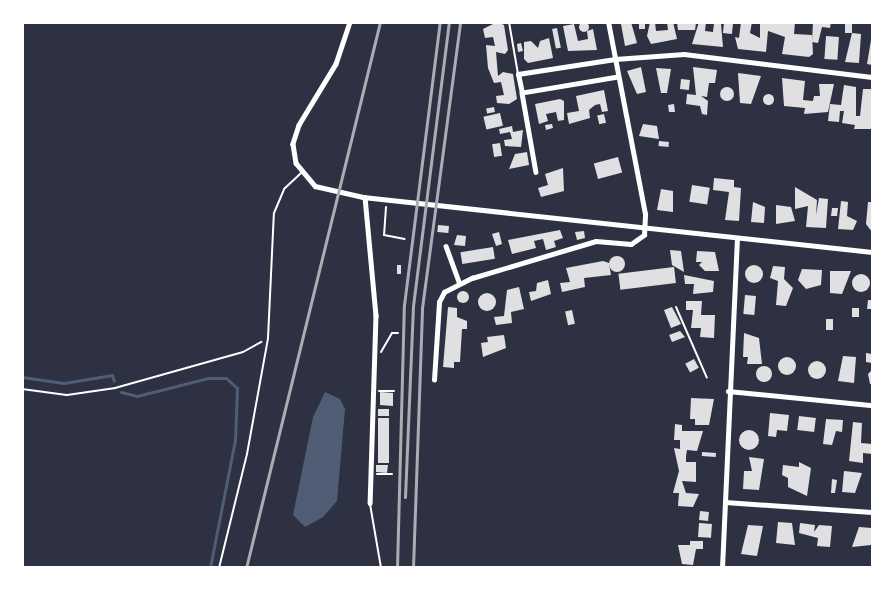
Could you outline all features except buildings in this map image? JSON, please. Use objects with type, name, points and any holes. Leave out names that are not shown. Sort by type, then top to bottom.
[{"type":"street","points":[[350,22],[336,64],[296,134],[293,155],[301,173],[326,190],[347,195],[737,239],[872,252]]},
{"type":"street","points":[[434,380],[439,302],[444,292],[459,282],[596,241],[631,244],[640,240],[645,228],[608,22]]},
{"type":"street","points":[[536,172],[518,74],[614,59],[684,54],[872,77]]},
{"type":"street","points":[[522,93],[618,77]]},
{"type":"street","points":[[365,197],[376,352],[370,503]]},
{"type":"street","points":[[722,568],[728,392],[737,239]]},
{"type":"street","points":[[446,246],[459,282]]},
{"type":"street","points":[[728,392],[872,406]]},
{"type":"street","points":[[725,502],[872,512]]},
{"type":"lane","points":[[509,22],[518,74]]},
{"type":"lane","points":[[220,568],[248,454],[268,338],[274,213],[284,189],[301,173]]},
{"type":"lane","points":[[370,503],[381,568]]},
{"type":"path","points":[[386,206],[384,235],[406,239]]},
{"type":"path","points":[[676,307],[706,378]]},
{"type":"path","points":[[376,352],[383,352],[392,333],[398,333]]},
{"type":"path","points":[[22,389],[67,395],[115,388],[244,352],[268,338]]},
{"type":"path","points":[[374,391],[394,391]]},
{"type":"path","points":[[371,474],[392,474]]},
{"type":"water","points":[[325,392],[340,399],[345,409],[337,501],[323,517],[305,527],[293,515],[313,417]]},
{"type":"waterway","points":[[22,377],[64,383],[112,375],[114,381]]},
{"type":"waterway","points":[[121,392],[137,396],[208,378],[226,378],[237,388],[235,440],[210,568]]},
{"type":"railway","points":[[246,568],[380,22]]},
{"type":"railway","points":[[397,568],[404,305],[440,22]]},
{"type":"railway","points":[[405,497],[413,306],[449,22]]},
{"type":"railway","points":[[413,568],[422,308],[460,22]]}]
